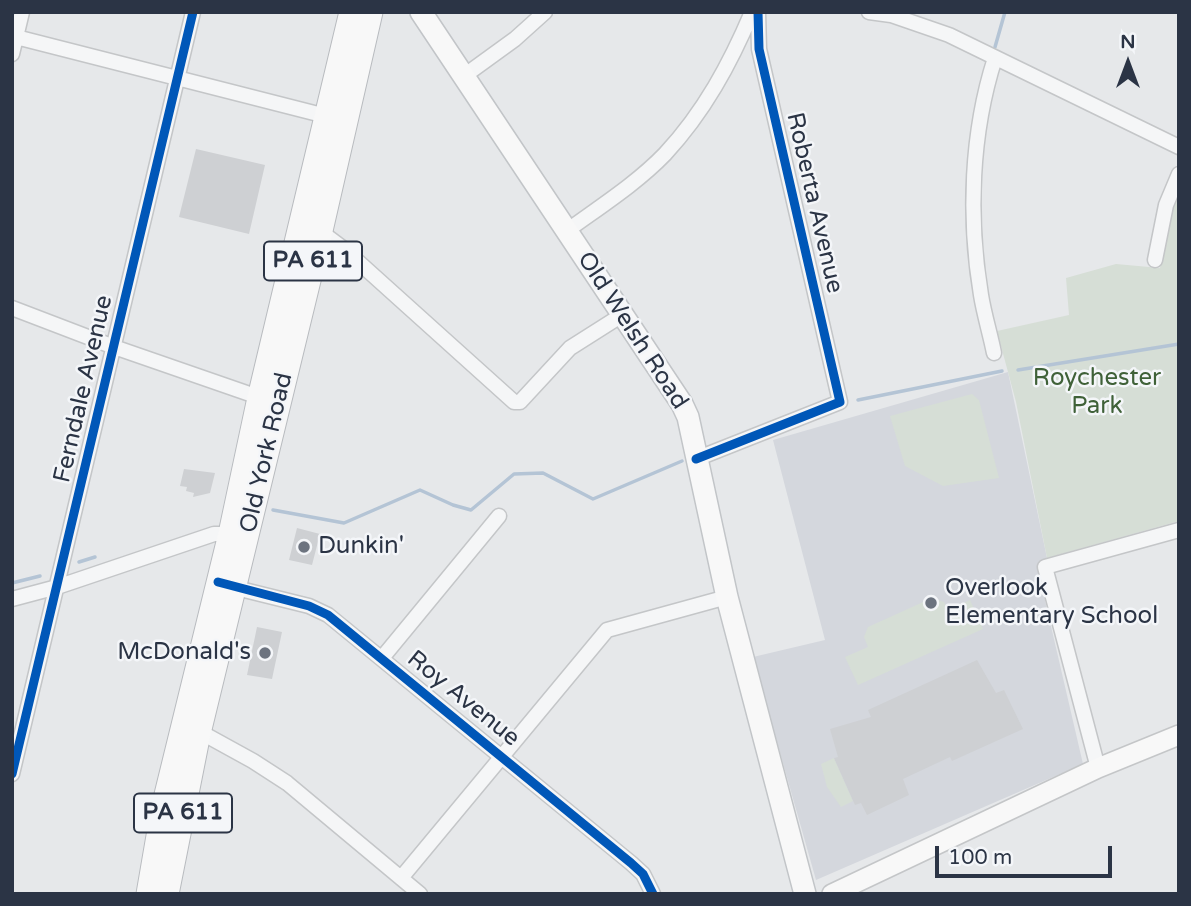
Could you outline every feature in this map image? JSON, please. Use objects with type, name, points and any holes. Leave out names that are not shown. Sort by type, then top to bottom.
[{"type":"highway","name":"Old York Road","points":[[309,231],[326,117],[351,12]]},
{"type":"highway","name":"Old York Road","points":[[148,894],[160,820],[191,727],[227,585],[309,231],[371,12]]},
{"type":"highway","name":"Old York Road","points":[[227,585],[230,534],[268,401]]},
{"type":"highway","name":"Old York Road","points":[[167,894],[191,727]]},
{"type":"main road","name":"Old Welsh Road","points":[[421,12],[568,230],[688,417],[727,597],[806,894]]},
{"type":"main road","points":[[832,894],[1098,768],[1179,735]]},
{"type":"street","points":[[12,54],[22,12]]},
{"type":"street","name":"Ferndale Avenue","points":[[12,774],[193,12]]},
{"type":"street","points":[[464,76],[515,40],[545,12]]},
{"type":"street","points":[[568,230],[664,155],[705,105],[733,57],[752,12]]},
{"type":"street","name":"Roberta Avenue","points":[[696,458],[840,402],[759,49],[758,12]]},
{"type":"street","points":[[869,12],[891,15],[949,35],[1179,147]]},
{"type":"street","points":[[16,37],[326,117]]},
{"type":"street","points":[[994,353],[981,297],[972,198],[979,130],[995,58]]},
{"type":"street","points":[[1155,260],[1166,205],[1179,174]]},
{"type":"street","points":[[309,231],[328,237],[344,249],[514,401],[520,401],[570,348],[622,314]]},
{"type":"street","points":[[12,308],[268,401]]},
{"type":"street","points":[[382,658],[499,516]]},
{"type":"street","points":[[1098,768],[1045,567],[1179,530]]},
{"type":"street","points":[[12,599],[57,587],[214,534],[230,534]]},
{"type":"street","name":"Roy Avenue","points":[[227,585],[297,602],[320,611],[382,658],[631,863],[643,874],[653,894]]},
{"type":"street","points":[[401,878],[607,630],[727,597]]},
{"type":"street","points":[[191,727],[287,783],[420,894]]},
{"type":"shaded area","name":"Overlook Elementary School","points":[[1008,372],[1047,558],[1037,566],[1083,764],[816,880],[753,657],[825,640],[773,440]]},
{"type":"green space","name":"Roychester Park","points":[[1179,189],[1179,521],[1047,558],[1016,402],[997,331],[1069,315],[1066,278],[1116,264],[1160,268],[1171,206]]},
{"type":"green space","points":[[972,394],[979,400],[999,478],[943,486],[905,466],[890,416]]},
{"type":"green space","points":[[932,598],[944,602],[948,610],[970,600],[983,629],[858,685],[845,657],[868,647],[864,637],[868,627]]},
{"type":"green space","points":[[834,758],[853,801],[841,807],[827,787],[821,764]]},
{"type":"building","points":[[196,149],[265,165],[249,234],[179,217]]},
{"type":"building","points":[[184,469],[215,473],[210,493],[193,497],[194,493],[186,491],[187,487],[180,486]]},
{"type":"building","name":"Dunkin'","points":[[297,528],[320,534],[312,565],[289,560]]},
{"type":"building","name":"McDonald's","points":[[257,627],[282,632],[272,679],[247,675]]},
{"type":"building","points":[[977,660],[996,693],[1004,690],[1023,729],[952,761],[950,757],[903,779],[909,795],[867,815],[861,803],[855,805],[834,758],[838,757],[830,729],[871,717],[868,710]]},
{"type":"waterway","points":[[995,47],[1005,12]]},
{"type":"waterway","points":[[1018,370],[1179,344]]},
{"type":"waterway","points":[[858,400],[1002,371]]},
{"type":"waterway","points":[[273,510],[344,523],[420,490],[471,510],[514,474],[543,473],[593,499],[682,461]]},
{"type":"waterway","points":[[79,562],[95,557]]},
{"type":"waterway","points":[[12,583],[40,576]]},
{"type":"cycle path","points":[[12,774],[193,12]]},
{"type":"cycle path","points":[[696,459],[840,402],[759,49],[758,12]]},
{"type":"cycle path","points":[[218,582],[309,606],[328,615],[631,863],[643,874],[653,894]]},
{"type":"place","name":"Dunkin'","points":[[304,547]]},
{"type":"place","name":"Overlook Elementary School","points":[[931,603]]},
{"type":"place","name":"McDonald's","points":[[265,653]]}]
